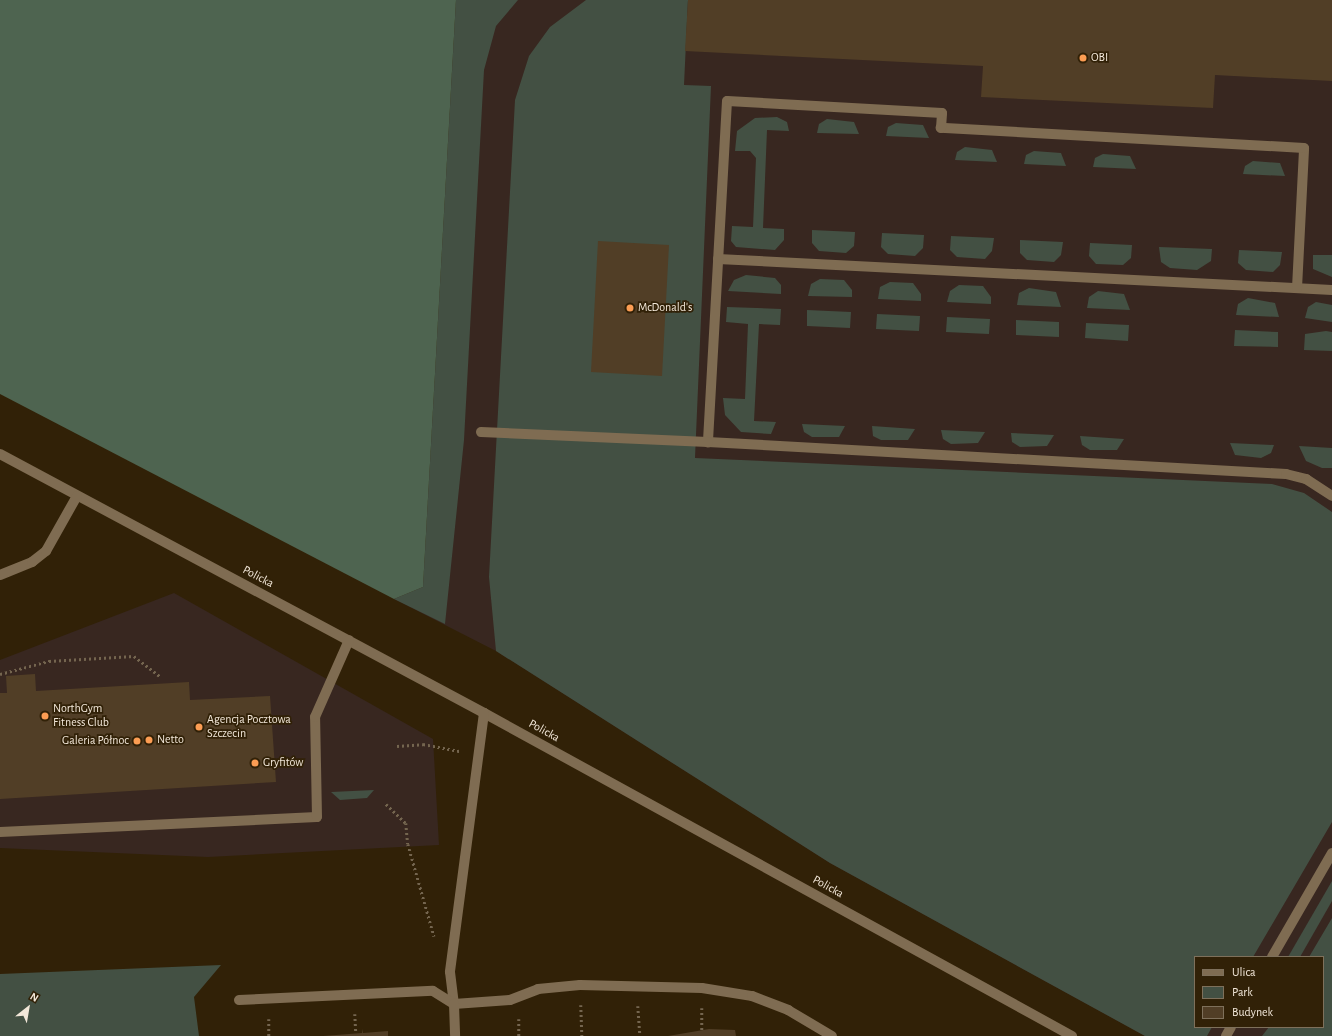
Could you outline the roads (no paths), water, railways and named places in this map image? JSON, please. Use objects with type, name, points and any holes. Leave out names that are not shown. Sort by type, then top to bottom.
[{"type":"street","points":[[708,442],[727,101],[942,113],[941,128],[1304,148],[1296,288]]},
{"type":"street","points":[[718,259],[1332,290]]},
{"type":"street","points":[[481,432],[708,442],[1286,474],[1306,479],[1332,496]]},
{"type":"street","name":"Policka","points":[[0,454],[484,713],[1072,1036]]},
{"type":"street","points":[[0,575],[32,562],[46,551],[78,496]]},
{"type":"street","points":[[0,832],[317,817],[315,717],[349,640]]},
{"type":"street","points":[[455,1036],[454,1004],[450,972],[484,713]]},
{"type":"street","points":[[1273,956],[1332,853]]},
{"type":"street","points":[[239,1000],[433,991],[454,1004],[510,1000],[538,989],[580,985],[636,985],[702,988],[752,996],[788,1010],[832,1036]]},
{"type":"place","name":"OBI","points":[[1083,58]]},
{"type":"place","name":"McDonald's","points":[[630,308]]},
{"type":"place","name":"NorthGym Fitness Club","points":[[45,716]]},
{"type":"place","name":"Agencja Pocztowa Szczecin","points":[[199,727]]},
{"type":"place","name":"Netto","points":[[149,740]]},
{"type":"place","name":"Galeria Północ","points":[[137,741]]},
{"type":"place","name":"Gryfitów","points":[[255,763]]}]
